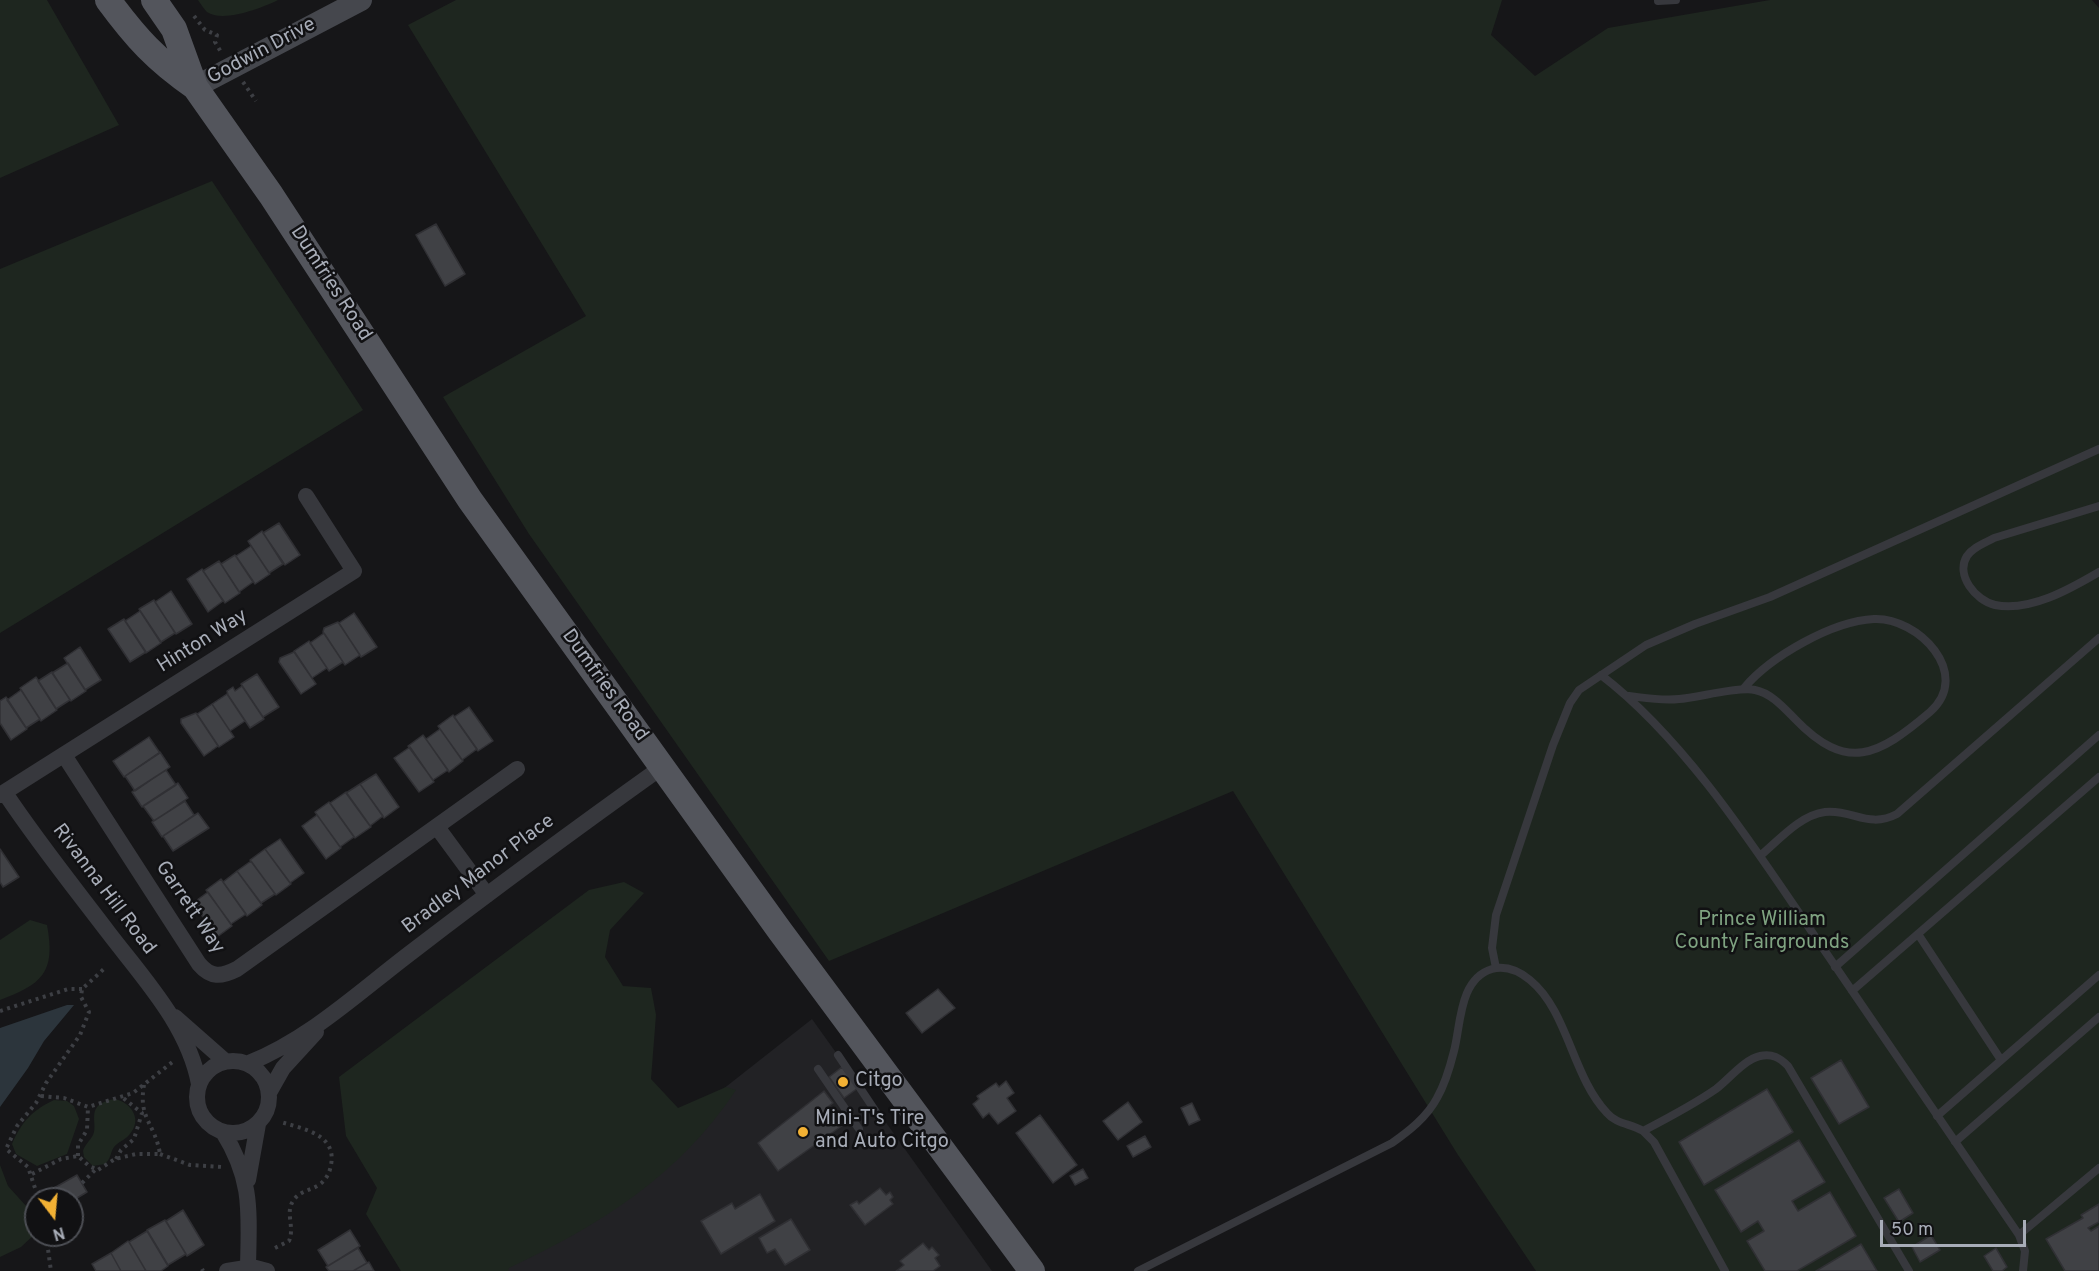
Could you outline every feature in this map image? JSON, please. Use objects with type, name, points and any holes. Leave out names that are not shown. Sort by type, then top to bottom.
[{"type":"main road","name":"Dumfries Road","points":[[108,0],[136,37],[162,64],[195,87]]},
{"type":"main road","name":"Dumfries Road","points":[[154,0],[174,28],[195,87],[271,195],[470,500],[662,767],[1032,1271]]},
{"type":"street","name":"Godwin Drive","points":[[195,87],[361,0]]},
{"type":"street","name":"Hinton Way","points":[[2,794],[354,571],[306,496]]},
{"type":"street","name":"Garrett Way","points":[[64,755],[199,964],[207,973],[217,975],[237,969],[517,769]]},
{"type":"street","name":"Bradley Manor Place","points":[[270,1091],[284,1068],[325,1022],[366,987],[662,767]]},
{"type":"street","name":"Rivanna Hill Road","points":[[2,794],[170,1012],[225,1061]]},
{"type":"street","points":[[437,826],[487,895]]},
{"type":"street","name":"Rivanna Hill Road","points":[[170,1012],[191,1057],[199,1084]]},
{"type":"street","name":"Bradley Manor Place","points":[[249,1063],[325,1022]]},
{"type":"street","points":[[223,1132],[242,1132],[258,1124],[265,1115],[270,1091],[266,1080],[249,1063],[225,1061],[209,1070],[199,1084],[197,1102],[204,1119],[223,1132],[237,1156],[247,1184]]},
{"type":"street","points":[[248,1267],[247,1184],[258,1124]]},
{"type":"street","points":[[227,1271],[248,1267],[267,1271]]},
{"type":"lane","points":[[1658,1],[1676,0]]},
{"type":"lane","points":[[1496,968],[1492,948],[1496,915],[1553,745],[1570,703],[1579,690],[1646,645],[1695,624],[1770,597],[2099,449]]},
{"type":"lane","points":[[2099,506],[1994,538],[1978,546],[1967,556],[1964,570],[1968,584],[1979,598],[1995,605],[2044,598],[2099,573]]},
{"type":"lane","points":[[1629,696],[1660,700],[1744,688],[1756,690],[1770,696],[1811,736],[1830,749],[1846,753],[1879,747],[1908,730],[1935,707],[1946,685],[1945,670],[1938,655],[1926,639],[1894,621],[1874,619],[1847,624],[1772,661],[1744,688]]},
{"type":"lane","points":[[1760,856],[1803,820],[1824,812],[1844,813],[1874,821],[1897,814],[2099,638]]},
{"type":"lane","points":[[1601,675],[1629,696],[1712,793],[1760,856],[2019,1235],[2025,1251],[2023,1271]]},
{"type":"lane","points":[[1835,967],[2099,735]]},
{"type":"lane","points":[[1852,991],[2099,777]]},
{"type":"lane","points":[[1918,934],[2001,1060]]},
{"type":"lane","points":[[1138,1271],[1392,1143],[1410,1131],[1437,1099],[1445,1081],[1470,986],[1478,976],[1496,968],[1519,971],[1548,1000],[1589,1087],[1607,1114],[1643,1131],[1654,1142],[1725,1271]]},
{"type":"lane","points":[[1937,1116],[2099,975]]},
{"type":"lane","points":[[1955,1142],[2099,1017]]},
{"type":"lane","points":[[1643,1131],[1681,1112],[1756,1056],[1770,1054],[1780,1058],[1788,1066],[1910,1271]]},
{"type":"lane","points":[[838,1055],[878,1115]]},
{"type":"lane","points":[[818,1070],[860,1129]]},
{"type":"lane","points":[[2019,1235],[2099,1168]]},
{"type":"path","points":[[192,14],[205,30],[217,35],[215,42]]},
{"type":"path","points":[[0,1154],[6,1149],[17,1126],[41,1096],[45,1083],[75,1043],[88,1017],[88,1007],[81,997],[82,989],[105,968]]},
{"type":"path","points":[[0,1011],[68,989],[82,989]]},
{"type":"path","points":[[41,1096],[64,1098],[88,1107],[104,1100],[133,1093],[176,1059]]},
{"type":"path","points":[[116,1159],[121,1150],[134,1139],[142,1113],[144,1085]]},
{"type":"path","points":[[122,1097],[142,1113],[153,1128],[160,1154]]},
{"type":"path","points":[[78,1156],[78,1145],[87,1130],[88,1107]]},
{"type":"path","points":[[275,1248],[283,1246],[292,1233],[289,1214],[293,1200],[298,1194],[320,1185],[330,1170],[332,1160],[325,1140],[315,1132],[281,1122]]},
{"type":"path","points":[[6,1149],[24,1162],[32,1174],[35,1187]]},
{"type":"path","points":[[82,1184],[96,1169],[104,1168],[116,1159],[135,1154],[160,1154],[190,1165],[220,1167]]},
{"type":"path","points":[[32,1174],[61,1159],[78,1156],[96,1169]]},
{"type":"path","points":[[48,1247],[51,1271]]},
{"type":"shaded area","points":[[67,1005],[74,1005],[44,1041],[0,1107],[0,1028]]},
{"type":"shaded area","points":[[812,1019],[992,1271],[492,1271]]},
{"type":"green space","points":[[0,0],[47,0],[119,125],[0,178]]},
{"type":"green space","points":[[198,0],[278,0],[253,10],[223,16],[207,12]]},
{"type":"green space","name":"Prince William County Fairgrounds","points":[[456,0],[1502,0],[1491,35],[1535,76],[1608,28],[1770,0],[2092,0],[2099,8],[2099,1271],[1536,1271],[1458,1155],[1233,791],[829,961],[529,534],[443,397],[586,316],[408,25]]},
{"type":"green space","points":[[212,181],[363,410],[0,633],[0,269]]},
{"type":"green space","points":[[624,882],[644,893],[610,930],[605,957],[623,986],[651,988],[656,1015],[651,1079],[678,1108],[726,1087],[736,1090],[714,1121],[663,1173],[606,1215],[543,1252],[509,1268],[508,1271],[401,1271],[366,1214],[377,1188],[346,1136],[339,1077],[589,890]]},
{"type":"green space","points":[[30,920],[47,925],[49,955],[47,966],[36,982],[0,1000],[0,940]]},
{"type":"green space","points":[[115,1099],[131,1108],[135,1124],[129,1135],[114,1147],[105,1164],[93,1166],[84,1157],[83,1151],[93,1135],[94,1114],[99,1105]]},
{"type":"green space","points":[[54,1100],[67,1101],[74,1106],[79,1119],[67,1154],[37,1166],[16,1154],[12,1144],[28,1118],[39,1108]]},
{"type":"green space","points":[[0,1165],[8,1186],[24,1204],[24,1244],[0,1257]]},
{"type":"building","points":[[436,224],[465,274],[445,286],[416,235]]},
{"type":"building","points":[[279,523],[300,555],[285,565],[263,533]]},
{"type":"building","points":[[262,531],[283,564],[269,573],[248,541]]},
{"type":"building","points":[[251,546],[270,574],[255,584],[236,556]]},
{"type":"building","points":[[235,555],[253,582],[239,592],[221,564]]},
{"type":"building","points":[[219,561],[240,593],[225,603],[203,571]]},
{"type":"building","points":[[202,569],[223,601],[208,612],[187,579]]},
{"type":"building","points":[[171,591],[192,624],[176,634],[155,602]]},
{"type":"building","points":[[154,600],[175,633],[161,642],[139,609]]},
{"type":"building","points":[[140,611],[161,643],[146,653],[125,621]]},
{"type":"building","points":[[354,613],[377,647],[361,657],[339,623]]},
{"type":"building","points":[[124,619],[146,652],[130,662],[108,629]]},
{"type":"building","points":[[338,622],[360,655],[345,665],[323,632],[324,628]]},
{"type":"building","points":[[324,633],[343,662],[329,671],[310,643]]},
{"type":"building","points":[[309,641],[327,668],[312,678],[294,651]]},
{"type":"building","points":[[80,647],[101,680],[85,690],[64,658]]},
{"type":"building","points":[[294,652],[316,684],[301,694],[279,662],[280,658]]},
{"type":"building","points":[[68,663],[86,691],[71,701],[52,673]]},
{"type":"building","points":[[52,672],[70,700],[56,709],[38,681]]},
{"type":"building","points":[[257,674],[279,707],[263,717],[241,684]]},
{"type":"building","points":[[36,677],[57,710],[41,721],[20,688]]},
{"type":"building","points":[[242,686],[264,719],[250,728],[227,691],[233,687],[235,691]]},
{"type":"building","points":[[21,690],[40,719],[26,728],[7,700]]},
{"type":"building","points":[[227,694],[245,721],[230,731],[212,704]]},
{"type":"building","points":[[6,697],[27,729],[11,740],[0,723],[0,701]]},
{"type":"building","points":[[212,704],[234,737],[219,747],[197,714]]},
{"type":"building","points":[[469,707],[493,741],[478,751],[454,717]]},
{"type":"building","points":[[196,713],[218,746],[204,756],[181,723],[181,719]]},
{"type":"building","points":[[453,715],[477,749],[462,760],[438,726]]},
{"type":"building","points":[[440,729],[463,761],[449,772],[426,739]]},
{"type":"building","points":[[423,735],[448,770],[433,780],[408,746]]},
{"type":"building","points":[[149,737],[160,753],[124,777],[113,761]]},
{"type":"building","points":[[410,747],[434,782],[419,792],[394,758]]},
{"type":"building","points":[[160,752],[170,767],[135,791],[125,776]]},
{"type":"building","points":[[166,770],[176,785],[142,807],[132,792]]},
{"type":"building","points":[[376,774],[399,807],[384,818],[360,784]]},
{"type":"building","points":[[178,783],[188,798],[154,821],[143,806]]},
{"type":"building","points":[[360,784],[383,816],[370,826],[346,793]]},
{"type":"building","points":[[346,792],[371,827],[355,838],[330,803]]},
{"type":"building","points":[[185,801],[194,815],[162,837],[152,822]]},
{"type":"building","points":[[329,802],[354,837],[340,847],[315,812]]},
{"type":"building","points":[[198,813],[209,828],[173,851],[163,836]]},
{"type":"building","points":[[317,815],[341,848],[326,859],[302,826]]},
{"type":"building","points":[[280,839],[304,873],[290,883],[265,849]]},
{"type":"building","points":[[0,849],[19,877],[3,887],[0,882]]},
{"type":"building","points":[[265,849],[291,884],[276,895],[250,860]]},
{"type":"building","points":[[251,861],[275,894],[261,903],[237,871]]},
{"type":"building","points":[[237,871],[262,905],[247,916],[223,882]]},
{"type":"building","points":[[221,879],[246,914],[231,924],[206,890]]},
{"type":"building","points":[[208,892],[232,926],[217,937],[193,903]]},
{"type":"building","points":[[938,989],[955,1008],[922,1033],[906,1013]]},
{"type":"building","points":[[1841,1060],[1869,1107],[1839,1124],[1811,1078]]},
{"type":"building","name":"Citgo","points":[[842,1067],[858,1088],[844,1098],[829,1077]]},
{"type":"building","points":[[1006,1081],[1014,1093],[1007,1098],[1016,1111],[998,1124],[989,1113],[983,1118],[973,1104],[979,1099],[977,1096],[996,1083],[999,1087]]},
{"type":"building","points":[[1767,1089],[1793,1132],[1704,1185],[1679,1142]]},
{"type":"building","name":"Mini-T's Tire and Auto Citgo","points":[[824,1091],[833,1103],[829,1106],[843,1125],[778,1171],[758,1143]]},
{"type":"building","points":[[1128,1102],[1142,1122],[1118,1140],[1103,1121]]},
{"type":"building","points":[[1192,1103],[1200,1120],[1189,1125],[1181,1108]]},
{"type":"building","points":[[1040,1115],[1077,1165],[1053,1183],[1016,1133]]},
{"type":"building","points":[[1145,1136],[1151,1147],[1133,1157],[1127,1146]]},
{"type":"building","points":[[1799,1140],[1825,1182],[1792,1201],[1798,1211],[1830,1192],[1856,1236],[1797,1271],[1765,1271],[1747,1241],[1764,1231],[1758,1221],[1741,1232],[1715,1190]]},
{"type":"building","points":[[1083,1169],[1088,1178],[1075,1185],[1070,1176]]},
{"type":"building","points":[[77,1175],[87,1192],[84,1194],[84,1187],[56,1187]]},
{"type":"building","points":[[880,1188],[886,1195],[890,1192],[893,1197],[890,1200],[893,1204],[865,1225],[850,1205],[857,1201],[859,1204]]},
{"type":"building","points":[[1899,1189],[1913,1213],[1899,1222],[1884,1198]]},
{"type":"building","points":[[760,1194],[775,1221],[721,1254],[701,1221],[732,1203],[735,1209]]},
{"type":"building","points":[[2099,1204],[2099,1222],[2088,1228],[2091,1231],[2099,1226],[2099,1271],[2065,1271],[2046,1239],[2083,1218],[2081,1215]]},
{"type":"building","points":[[183,1210],[204,1245],[187,1256],[166,1221]]},
{"type":"building","points":[[791,1219],[810,1250],[785,1265],[775,1249],[767,1253],[759,1238]]},
{"type":"building","points":[[165,1220],[186,1254],[168,1265],[147,1230]]},
{"type":"building","points":[[350,1230],[360,1246],[328,1266],[318,1250]]},
{"type":"building","points":[[147,1231],[168,1266],[161,1271],[146,1271],[129,1242]]},
{"type":"building","points":[[1931,1235],[1940,1250],[1920,1262],[1912,1247]]},
{"type":"building","points":[[128,1241],[146,1271],[121,1271],[111,1253]]},
{"type":"building","points":[[923,1243],[929,1250],[932,1247],[939,1255],[935,1258],[940,1266],[933,1271],[896,1271],[904,1265],[900,1261]]},
{"type":"building","points":[[1861,1244],[1877,1271],[1816,1271]]},
{"type":"building","points":[[358,1248],[367,1263],[353,1271],[329,1271],[326,1267]]},
{"type":"building","points":[[1996,1248],[2007,1267],[2002,1271],[1993,1271],[1984,1256]]},
{"type":"building","points":[[111,1253],[121,1271],[96,1271],[92,1264]]},
{"type":"building","points":[[369,1262],[374,1271],[353,1271],[367,1263]]},
{"type":"place","name":"Citgo","points":[[843,1082]]},
{"type":"place","name":"Mini-T's Tire and Auto Citgo","points":[[803,1132]]}]
